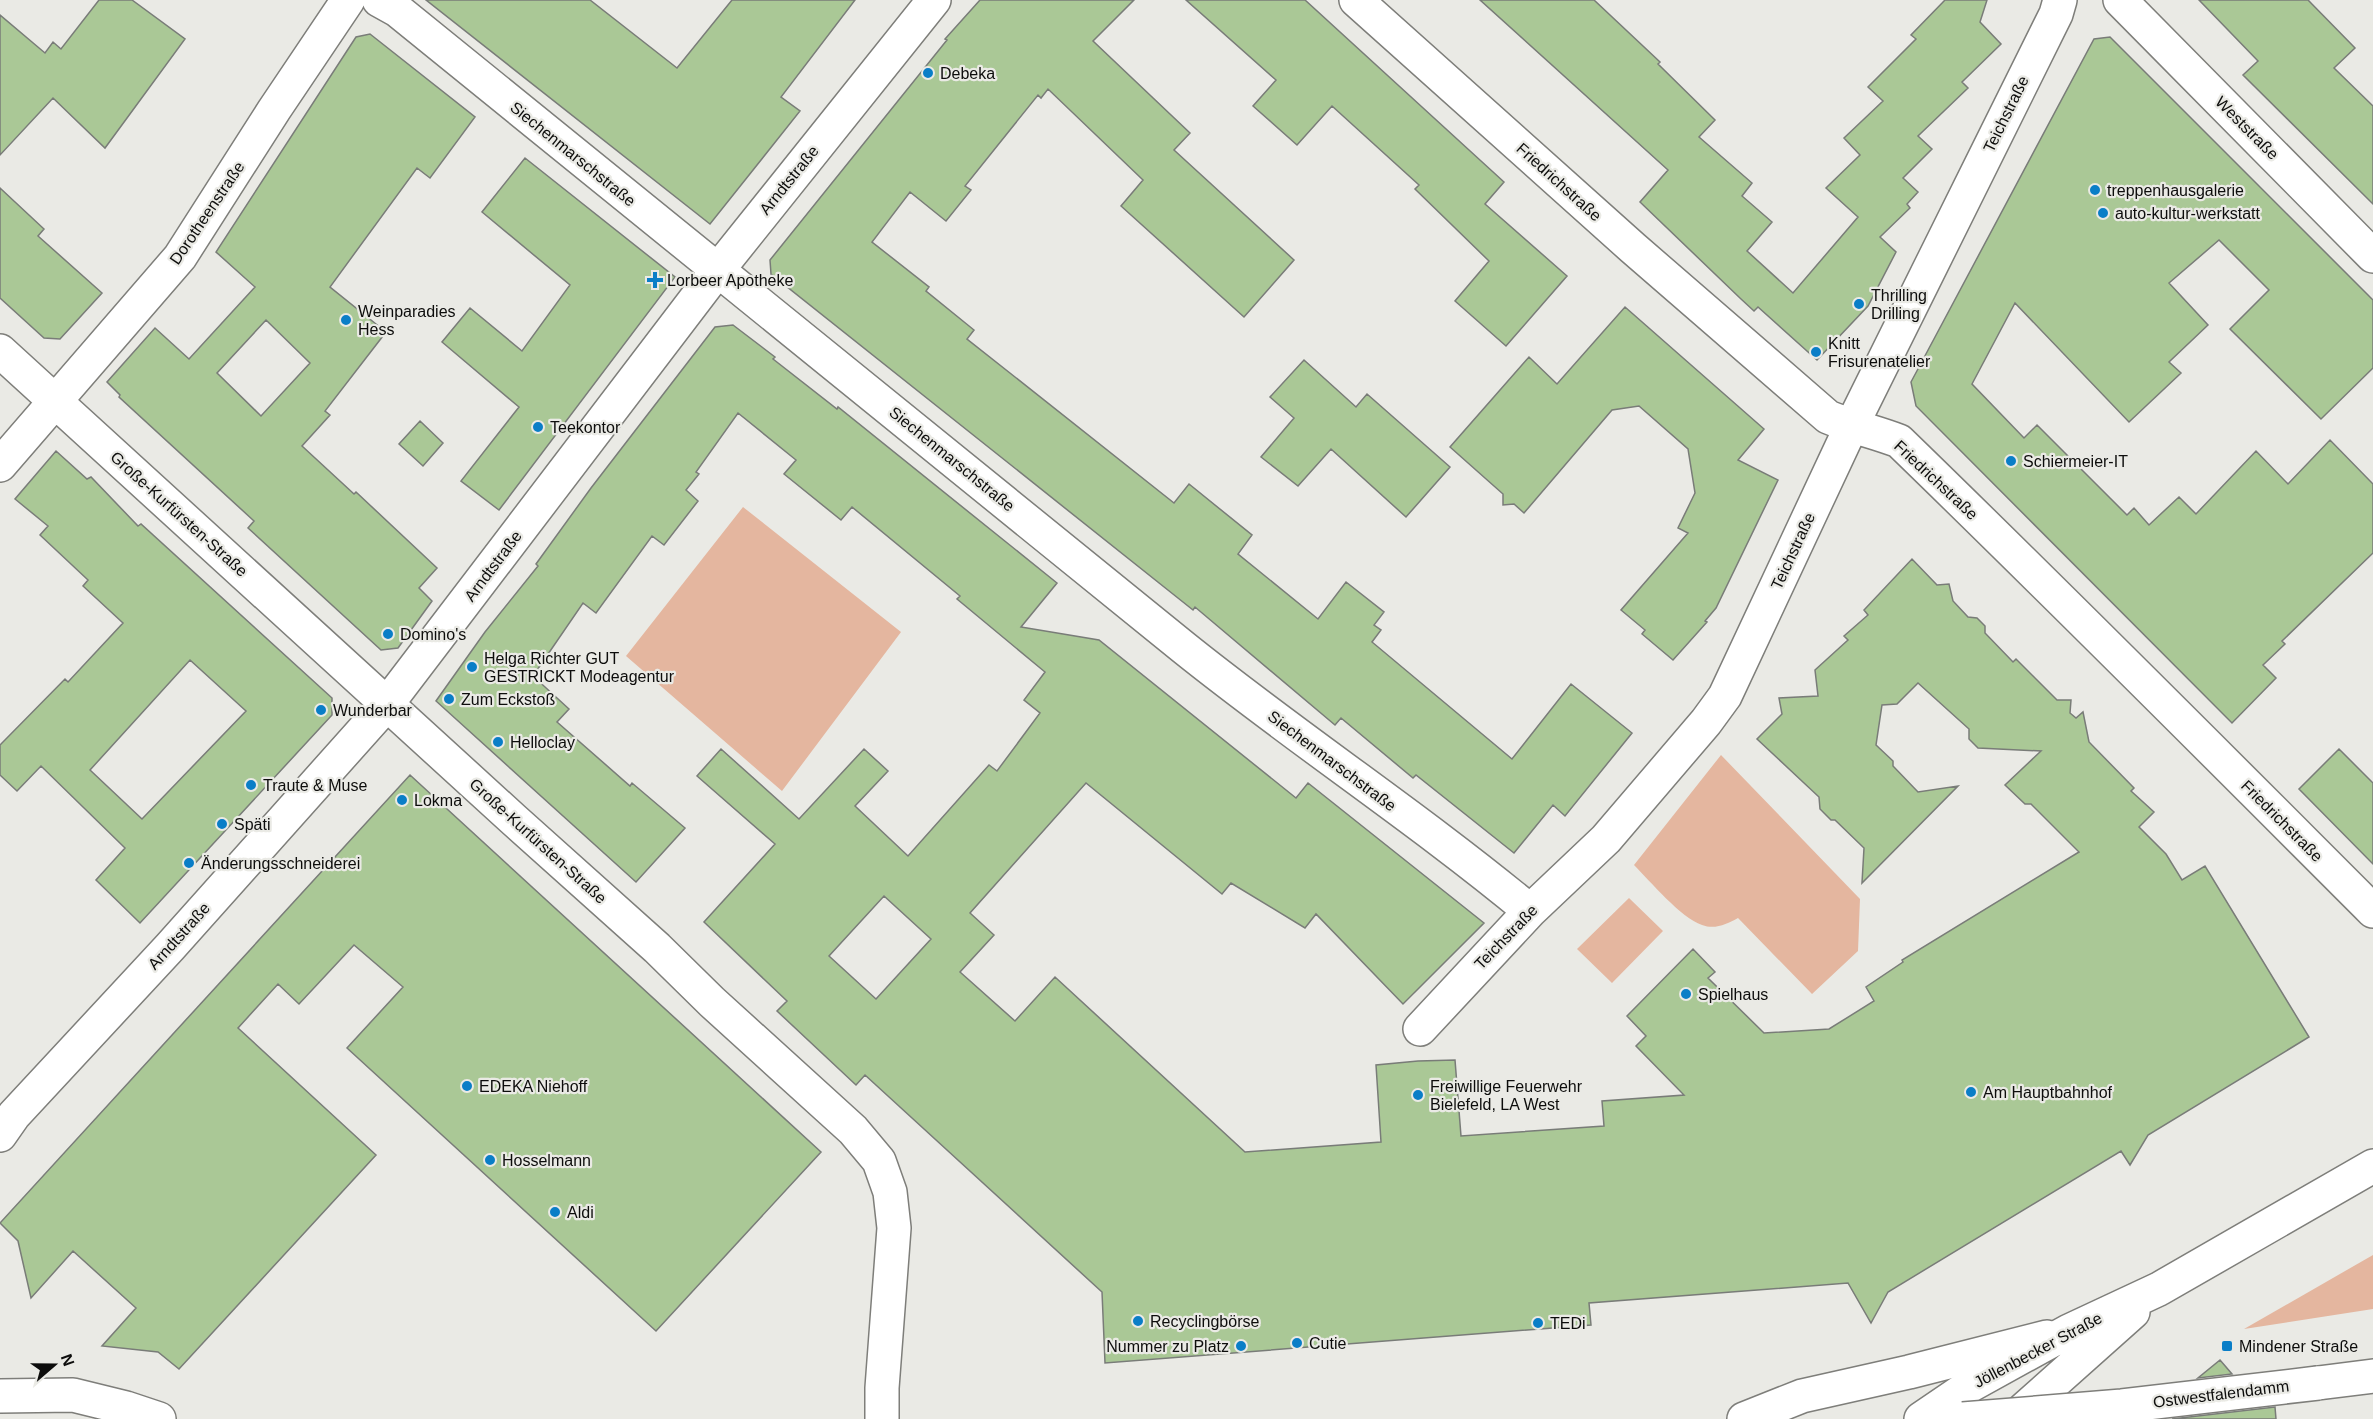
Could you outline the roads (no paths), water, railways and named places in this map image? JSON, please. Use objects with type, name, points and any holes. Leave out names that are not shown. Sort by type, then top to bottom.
[{"type":"main road","name":"Dorotheenstraße","points":[[0,465],[180,257],[348,0]]},
{"type":"main road","name":"Siechenmarschstraße","points":[[380,0],[406,18],[1184,648],[1320,753],[1495,882],[1530,911]]},
{"type":"main road","name":"Arndtstraße","points":[[0,1135],[14,1115],[170,947],[387,704],[717,270],[934,0]]},
{"type":"main road","name":"Friedrichstraße","points":[[1356,0],[1624,240],[1828,417],[1851,427],[1877,432],[1899,441],[2096,632],[2190,730],[2373,911]]},
{"type":"main road","name":"Teichstraße","points":[[1420,1029],[1530,911],[1606,839],[1706,722],[1725,696],[1851,427],[2056,14],[2060,0]]},
{"type":"main road","name":"Weststraße","points":[[2120,0],[2373,256]]},
{"type":"main road","name":"Große-Kurfürsten-Straße","points":[[0,351],[657,948],[712,1002],[853,1130],[879,1161],[890,1192],[894,1228],[882,1388],[882,1419]]},
{"type":"main road","name":"Jöllenbecker Straße","points":[[1921,1419],[1971,1385],[2069,1331],[2159,1289],[2373,1166]]},
{"type":"main road","name":"Jöllenbecker Straße","points":[[2013,1419],[2159,1289]]},
{"type":"main road","points":[[1744,1419],[1802,1396],[1909,1372],[2069,1331]]},
{"type":"main road","points":[[2318,1383],[2373,1376]]},
{"type":"main road","name":"Ostwestfalendamm","points":[[1963,1419],[2122,1406],[2318,1383],[2373,1382]]},
{"type":"main road","points":[[0,1396],[73,1395],[159,1419]]},
{"type":"place","name":"Debeka","points":[[928,73]]},
{"type":"place","name":"treppenhausgalerie","points":[[2095,190]]},
{"type":"place","name":"auto-kultur-werkstatt","points":[[2103,213]]},
{"type":"place","name":"Lorbeer Apotheke","points":[[655,280]]},
{"type":"place","name":"Thrilling Drilling","points":[[1859,304]]},
{"type":"place","name":"Weinparadies Hess","points":[[346,320]]},
{"type":"place","name":"Knitt Frisurenatelier","points":[[1816,352]]},
{"type":"place","name":"Teekontor","points":[[538,427]]},
{"type":"place","name":"Schiermeier-IT","points":[[2011,461]]},
{"type":"place","name":"Domino's","points":[[388,634]]},
{"type":"place","name":"Helga Richter GUT GESTRICKT Modeagentur","points":[[472,667]]},
{"type":"place","name":"Zum Eckstoß","points":[[449,699]]},
{"type":"place","name":"Wunderbar","points":[[321,710]]},
{"type":"place","name":"Helloclay","points":[[498,742]]},
{"type":"place","name":"Traute & Muse","points":[[251,785]]},
{"type":"place","name":"Lokma","points":[[402,800]]},
{"type":"place","name":"Späti","points":[[222,824]]},
{"type":"place","name":"Änderungsschneiderei","points":[[189,863]]},
{"type":"place","name":"Spielhaus","points":[[1686,994]]},
{"type":"place","name":"EDEKA Niehoff","points":[[467,1086]]},
{"type":"place","name":"Am Hauptbahnhof","points":[[1971,1092]]},
{"type":"place","name":"Freiwillige Feuerwehr Bielefeld, LA West","points":[[1418,1095]]},
{"type":"place","name":"Hosselmann","points":[[490,1160]]},
{"type":"place","name":"Aldi","points":[[555,1212]]},
{"type":"place","name":"Recyclingbörse","points":[[1138,1321]]},
{"type":"place","name":"TEDi","points":[[1538,1323]]},
{"type":"place","name":"Cutie","points":[[1297,1343]]},
{"type":"place","name":"Nummer zu Platz","points":[[1241,1346]]},
{"type":"place","name":"Mindener Straße","points":[[2227,1346]]}]
